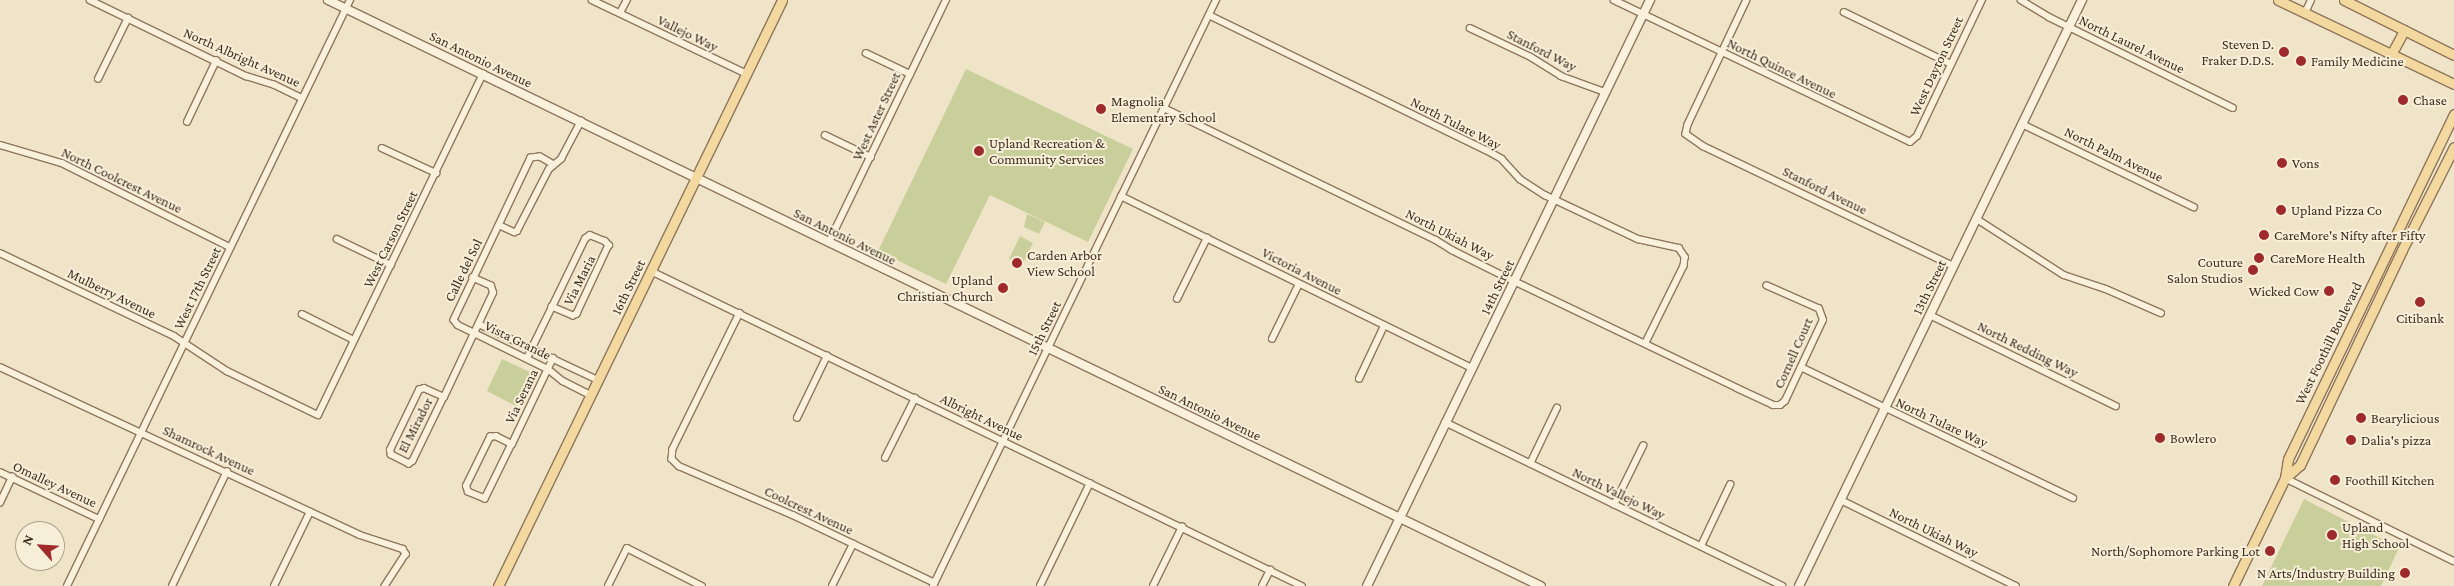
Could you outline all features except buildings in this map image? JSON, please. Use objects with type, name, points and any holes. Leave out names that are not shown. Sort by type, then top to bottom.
[{"type":"main road","name":"San Antonio Avenue","points":[[328,0],[1541,586]]},
{"type":"main road","name":"16th Street","points":[[498,586],[782,0]]},
{"type":"main road","name":"14th Street","points":[[1367,586],[1650,0]]},
{"type":"main road","name":"13th Street","points":[[1799,586],[2082,0]]},
{"type":"main road","points":[[2278,0],[2454,84]]},
{"type":"main road","points":[[2344,0],[2454,55]]},
{"type":"main road","points":[[2392,54],[2404,30]]},
{"type":"main road","name":"West Foothill Boulevard","points":[[2233,586],[2285,478],[2288,459],[2454,114]]},
{"type":"main road","name":"West Foothill Boulevard","points":[[2285,478],[2300,465],[2374,308],[2454,147]]},
{"type":"main road","points":[[2374,308],[2376,291],[2395,250],[2392,242]]},
{"type":"street","name":"North Albright Avenue","points":[[90,0],[246,76],[273,84],[302,98]]},
{"type":"street","name":"West 17th Street","points":[[67,586],[350,0]]},
{"type":"street","name":"Vallejo Way","points":[[592,0],[746,74]]},
{"type":"street","points":[[620,14],[627,0]]},
{"type":"street","name":"West Aster Street","points":[[829,242],[946,0]]},
{"type":"street","name":"15th Street","points":[[934,584],[1216,0]]},
{"type":"street","name":"North Quince Avenue","points":[[1614,0],[1910,142]]},
{"type":"street","points":[[1722,53],[1748,0]]},
{"type":"street","name":"West Dayton Street","points":[[1910,142],[1917,136],[1982,0]]},
{"type":"street","name":"North Laurel Avenue","points":[[2021,0],[2069,27],[2234,108]]},
{"type":"street","points":[[2305,13],[2312,0]]},
{"type":"street","points":[[1844,12],[1951,64]]},
{"type":"street","name":"North Tulare Way","points":[[1209,15],[1486,150],[1502,159],[1520,179],[1553,199],[1638,239],[1679,248],[1685,257],[1684,266],[1646,343]]},
{"type":"street","points":[[98,80],[128,18]]},
{"type":"street","name":"Stanford Way","points":[[1470,28],[1531,57],[1561,76],[1605,92]]},
{"type":"street","name":"Stanford Avenue","points":[[1722,53],[1688,125],[1686,134],[1704,146],[1954,266]]},
{"type":"street","points":[[866,54],[910,74]]},
{"type":"street","points":[[187,122],[216,61]]},
{"type":"street","name":"West Carson Street","points":[[318,415],[483,74]]},
{"type":"street","name":"North Ukiah Way","points":[[1164,108],[1737,388],[1773,405],[1780,405]]},
{"type":"street","points":[[499,225],[514,232],[517,231],[549,169],[561,160],[581,121]]},
{"type":"street","name":"North Palm Avenue","points":[[2022,124],[2194,207]]},
{"type":"street","points":[[826,135],[870,157]]},
{"type":"street","name":"North Coolcrest Avenue","points":[[0,145],[62,163],[230,247]]},
{"type":"street","points":[[382,148],[436,173]]},
{"type":"street","name":"Calle del Sol","points":[[458,325],[454,317],[531,158],[540,157],[554,165]]},
{"type":"street","name":"Victoria Avenue","points":[[1121,196],[1472,368]]},
{"type":"street","points":[[1977,219],[2064,275],[2106,289],[2161,313]]},
{"type":"street","name":"Via Maria","points":[[527,358],[585,239],[590,235],[605,241],[609,245],[607,251],[577,314],[573,316],[568,315],[552,307]]},
{"type":"street","points":[[1177,299],[1207,238]]},
{"type":"street","points":[[338,239],[391,265]]},
{"type":"street","name":"Mulberry Avenue","points":[[0,253],[185,342],[227,371],[318,415]]},
{"type":"street","name":"Albright Avenue","points":[[651,271],[1302,586]]},
{"type":"street","name":"El Mirador","points":[[444,397],[424,388],[419,390],[390,450],[390,455],[409,464],[413,461],[444,397],[475,333],[494,291],[490,285],[473,278]]},
{"type":"street","points":[[1272,339],[1299,284]]},
{"type":"street","name":"Cornell Court","points":[[1767,286],[1819,309],[1824,320],[1785,401],[1780,405]]},
{"type":"street","name":"Coolcrest Avenue","points":[[740,313],[673,449],[672,460],[679,466],[793,515],[934,584]]},
{"type":"street","points":[[302,314],[354,340]]},
{"type":"street","name":"North Redding Way","points":[[1930,315],[2116,406]]},
{"type":"street","name":"Vista Grande","points":[[479,324],[598,380]]},
{"type":"street","name":"Vista Grande","points":[[458,325],[548,368],[563,381],[591,395]]},
{"type":"street","points":[[1359,379],[1384,326]]},
{"type":"street","points":[[797,418],[827,356]]},
{"type":"street","name":"Via Serana","points":[[512,444],[496,436],[490,437],[466,486],[468,492],[484,499],[512,444],[553,358]]},
{"type":"street","name":"Shamrock Avenue","points":[[0,366],[360,535],[396,546],[406,554],[385,586]]},
{"type":"street","name":"North Tulare Way","points":[[1801,367],[2073,498]]},
{"type":"street","points":[[885,458],[915,398]]},
{"type":"street","points":[[1530,464],[1556,408]]},
{"type":"street","name":"North Vallejo Way","points":[[1445,422],[1782,586]]},
{"type":"street","points":[[1614,505],[1642,446]]},
{"type":"street","points":[[172,586],[227,471]]},
{"type":"street","name":"Omalley Avenue","points":[[0,472],[99,519]]},
{"type":"street","points":[[0,503],[12,477]]},
{"type":"street","points":[[2285,478],[2454,561]]},
{"type":"street","points":[[1040,586],[1090,483]]},
{"type":"street","points":[[1701,546],[1730,485]]},
{"type":"street","name":"North Ukiah Way","points":[[1841,500],[2016,586]]},
{"type":"street","points":[[274,586],[310,512]]},
{"type":"street","points":[[1153,586],[1182,528]]},
{"type":"street","points":[[832,586],[853,544]]},
{"type":"street","points":[[608,586],[627,548],[702,586]]},
{"type":"street","points":[[1262,586],[1270,570]]},
{"type":"green space","points":[[966,69],[1133,149],[1088,242],[990,195],[946,284],[878,251]]},
{"type":"green space","points":[[1027,214],[1045,222],[1039,234],[1024,227]]},
{"type":"green space","points":[[1020,236],[1033,243],[1022,265],[1009,259]]},
{"type":"green space","points":[[502,359],[532,373],[533,377],[528,388],[524,390],[525,393],[520,404],[516,406],[487,391]]},
{"type":"green space","name":"Upland High School","points":[[2304,499],[2399,548],[2381,586],[2262,586]]},
{"type":"place","name":"Steven D. Fraker D.D.S.","points":[[2284,52]]},
{"type":"place","name":"Family Medicine","points":[[2301,61]]},
{"type":"place","name":"Chase","points":[[2403,100]]},
{"type":"place","name":"Magnolia Elementary School","points":[[1101,109]]},
{"type":"place","name":"Upland Recreation & Community Services","points":[[979,151]]},
{"type":"place","name":"Vons","points":[[2282,163]]},
{"type":"place","name":"Upland Pizza Co","points":[[2281,210]]},
{"type":"place","name":"CareMore's Nifty after Fifty","points":[[2264,235]]},
{"type":"place","name":"CareMore Health","points":[[2259,258]]},
{"type":"place","name":"Carden Arbor View School","points":[[1017,263]]},
{"type":"place","name":"Couture Salon Studios","points":[[2253,270]]},
{"type":"place","name":"Upland Christian Church","points":[[1003,288]]},
{"type":"place","name":"Wicked Cow","points":[[2329,291]]},
{"type":"place","name":"Citibank","points":[[2420,302]]},
{"type":"place","name":"Bearylicious","points":[[2361,418]]},
{"type":"place","name":"Bowlero","points":[[2160,438]]},
{"type":"place","name":"Dalia's pizza","points":[[2351,440]]},
{"type":"place","name":"Foothill Kitchen","points":[[2335,480]]},
{"type":"place","name":"Upland High School","points":[[2332,535]]},
{"type":"place","name":"North/Sophomore Parking Lot","points":[[2270,551]]},
{"type":"place","name":"N Arts/Industry Building","points":[[2405,573]]}]
